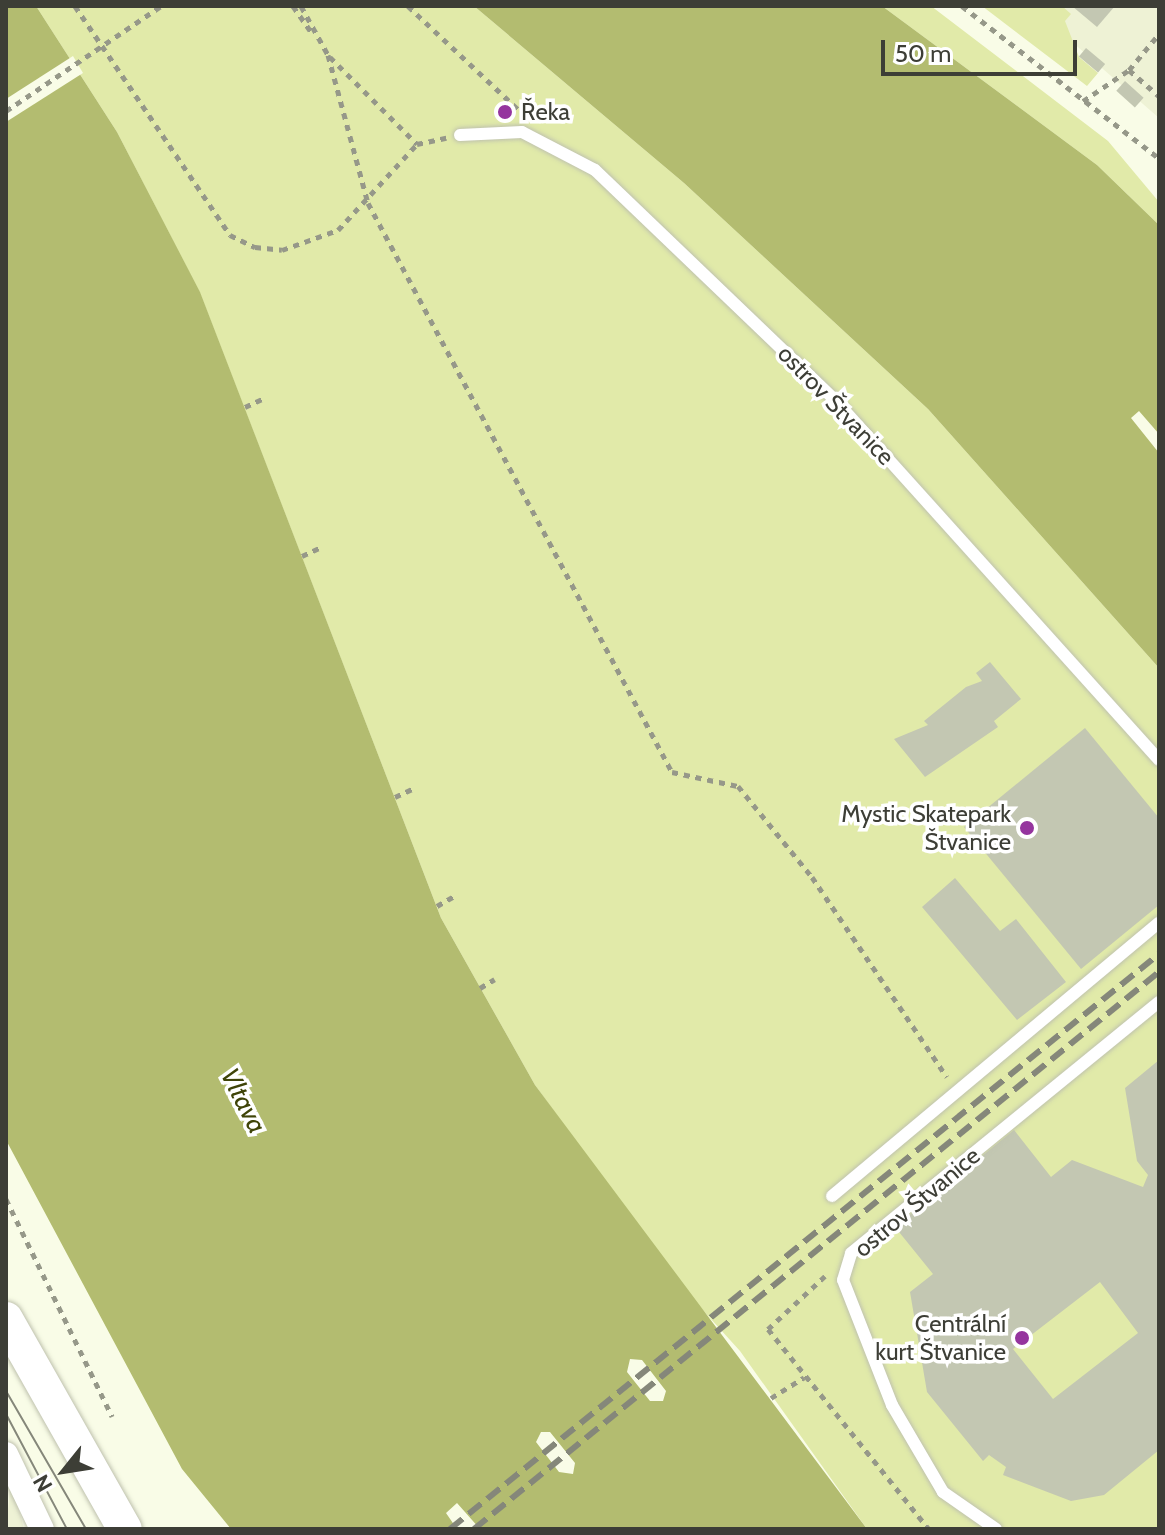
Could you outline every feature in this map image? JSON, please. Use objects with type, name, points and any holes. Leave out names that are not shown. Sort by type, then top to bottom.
[{"type":"main road","points":[[6,1319],[125,1529]]},
{"type":"main road","points":[[94,1478],[118,1529]]},
{"type":"street","points":[[6,1454],[42,1529]]},
{"type":"lane","name":"ostrov Štvanice","points":[[460,135],[522,132],[595,170],[835,400],[1159,760]]},
{"type":"lane","points":[[832,1196],[1159,923]]},
{"type":"lane","name":"ostrov Štvanice","points":[[996,1529],[943,1492],[892,1405],[843,1280],[851,1253],[1159,1002]]},
{"type":"path","points":[[75,6],[230,235],[269,249],[314,243],[368,203],[386,172],[417,144],[460,135]]},
{"type":"path","points":[[6,111],[161,6]]},
{"type":"path","points":[[293,6],[328,55],[417,144]]},
{"type":"path","points":[[301,6],[328,55],[368,203],[672,772],[738,786],[812,877],[957,1092]]},
{"type":"path","points":[[408,6],[512,98]]},
{"type":"path","points":[[962,6],[1159,158]]},
{"type":"path","points":[[1083,101],[1129,70],[1159,34]]},
{"type":"path","points":[[1129,70],[1159,96]]},
{"type":"path","points":[[245,407],[262,399]]},
{"type":"path","points":[[302,556],[319,548]]},
{"type":"path","points":[[395,797],[414,788]]},
{"type":"path","points":[[437,906],[454,896]]},
{"type":"path","points":[[480,988],[495,979]]},
{"type":"path","points":[[6,1199],[112,1416]]},
{"type":"path","points":[[851,1253],[768,1329],[929,1529]]},
{"type":"path","points":[[771,1398],[804,1377]]},
{"type":"shaded area","points":[[36,6],[474,6],[684,183],[928,409],[1159,668],[1159,1529],[867,1529],[740,1351],[681,1286],[535,1085],[441,918],[200,293],[117,132]]},
{"type":"shaded area","points":[[882,6],[931,6],[1108,141],[1159,202],[1159,225],[1097,165]]},
{"type":"shaded area","points":[[982,6],[1062,6],[1071,14],[1065,21],[1079,57],[1098,73],[1087,86]]},
{"type":"shaded area","points":[[1031,6],[1159,6],[1159,118]]},
{"type":"shaded area","points":[[11,1479],[24,1529],[6,1529]]},
{"type":"water","name":"Vltava","points":[[6,6],[36,6],[117,132],[200,292],[441,918],[535,1085],[867,1529],[480,1529],[457,1503],[446,1513],[457,1529],[231,1529],[182,1469],[6,1140]],"holes":[[[630,1359],[642,1360],[666,1391],[663,1401],[650,1401],[627,1372]],[[541,1432],[550,1432],[575,1463],[573,1474],[559,1472],[536,1442]]]},
{"type":"water","points":[[474,6],[882,6],[1097,165],[1159,225],[1159,434],[1139,411],[1131,418],[1159,453],[1159,668],[928,409],[684,183]]},
{"type":"pier","points":[[73,56],[83,73],[6,122],[6,99]]},
{"type":"building","points":[[1072,6],[1115,6],[1097,27]]},
{"type":"building","points":[[1086,48],[1105,64],[1098,72],[1079,56]]},
{"type":"building","points":[[1125,81],[1144,98],[1135,107],[1116,91]]},
{"type":"building","points":[[990,662],[1021,699],[994,721],[998,727],[925,777],[894,739],[928,725],[924,721],[966,687],[982,681],[976,673]]},
{"type":"building","points":[[1085,728],[1159,818],[1159,905],[1081,969],[964,827]]},
{"type":"building","points":[[955,878],[1000,931],[1016,919],[1066,982],[1017,1020],[922,907]]},
{"type":"building","name":"Centrální kurt Štvanice","points":[[1159,1060],[1159,1450],[1104,1495],[1071,1501],[1003,1475],[1006,1467],[989,1455],[983,1461],[927,1392],[910,1292],[933,1274],[895,1227],[1014,1130],[1051,1177],[1072,1160],[1143,1187],[1148,1175],[1137,1161],[1125,1088]],"holes":[[[1100,1282],[1138,1333],[1053,1399],[1013,1349]]]},
{"type":"tram line","points":[[6,1391],[86,1529]]},
{"type":"tram line","points":[[6,1414],[67,1529]]},
{"type":"railway","points":[[450,1529],[1159,954]]},
{"type":"railway","points":[[474,1529],[1159,972]]},
{"type":"place","name":"Řeka","points":[[505,112]]},
{"type":"place","name":"Mystic Skatepark Štvanice","points":[[1027,828]]},
{"type":"place","name":"Centrální kurt Štvanice","points":[[1022,1338]]}]
